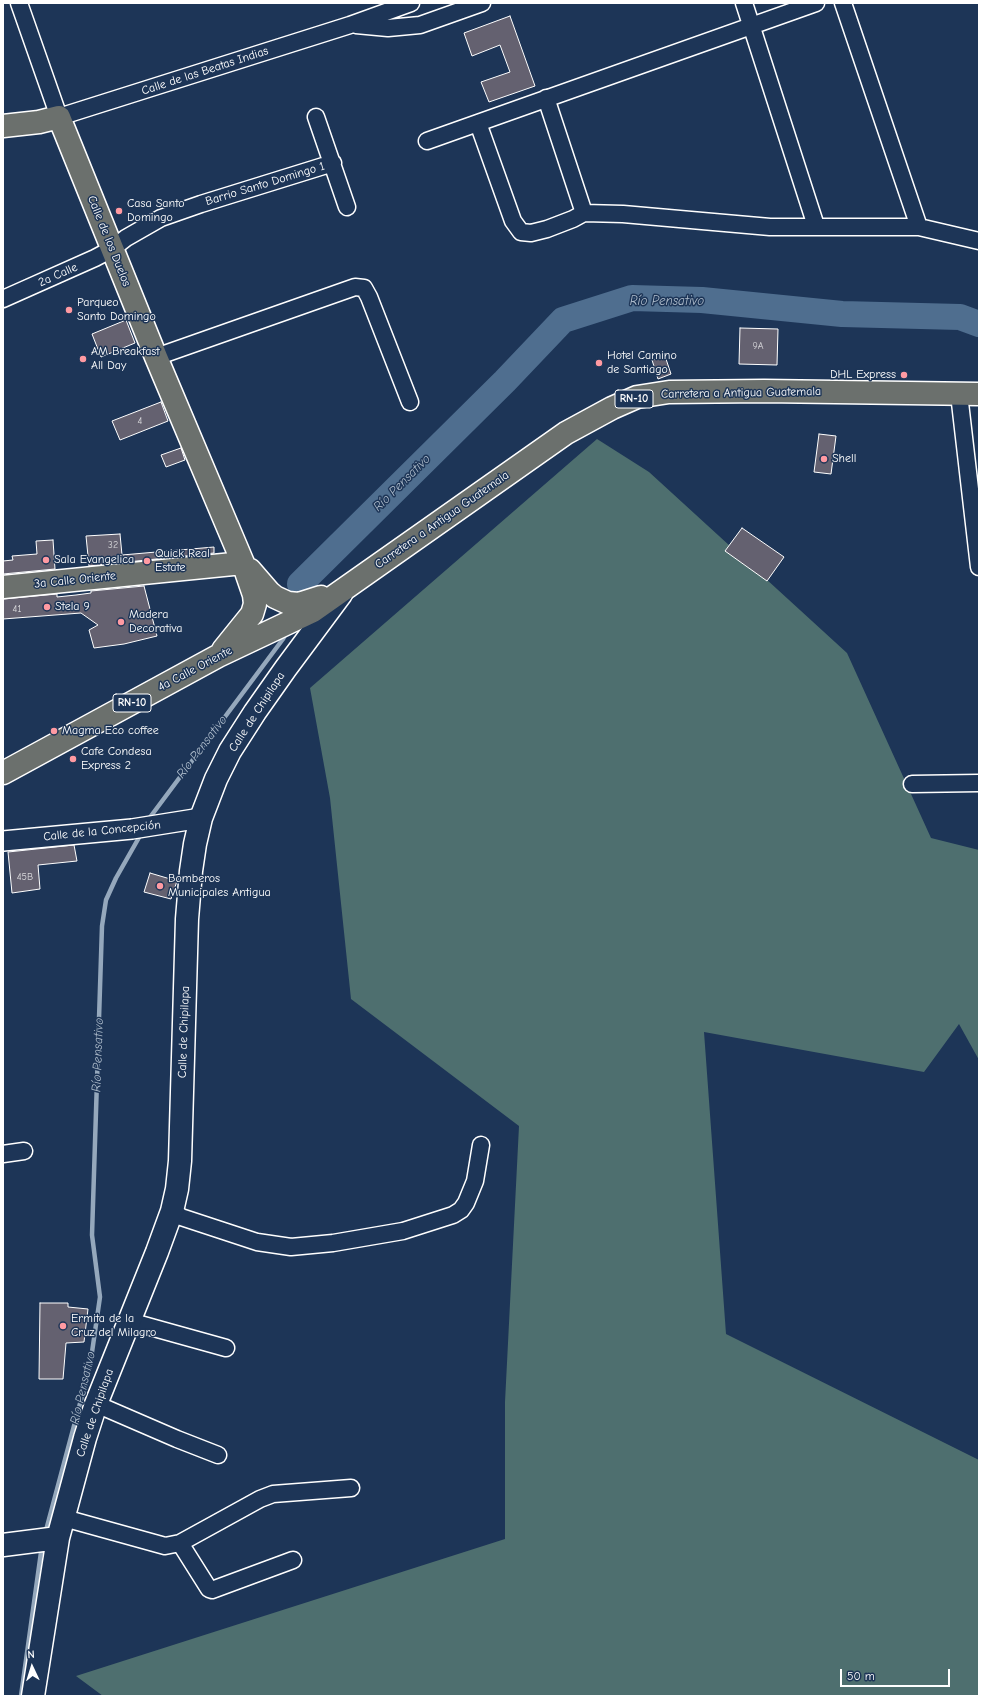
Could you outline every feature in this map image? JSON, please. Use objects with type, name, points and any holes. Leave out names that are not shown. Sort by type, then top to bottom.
[{"type":"main road","points":[[3,126],[39,122],[59,117]]},
{"type":"main road","name":"Calle de los Duelos","points":[[59,117],[156,357],[243,563],[254,594],[255,604],[252,614],[218,656]]},
{"type":"main road","name":"Carretera a Antigua Guatemala","points":[[346,588],[419,535],[566,434],[612,408],[637,397],[670,392],[969,394]]},
{"type":"main road","name":"Calle de los Duelos","points":[[243,563],[269,592],[276,597],[289,613]]},
{"type":"main road","name":"3a Calle Oriente","points":[[3,587],[243,563]]},
{"type":"main road","name":"RN-10","points":[[289,613],[346,588]]},
{"type":"main road","name":"Calle de Chipilapa","points":[[33,1696],[50,1587],[47,1540],[55,1517],[60,1508],[66,1510],[96,1404],[158,1252],[172,1211],[177,1189],[180,1161],[188,911],[191,871],[201,818],[216,779],[234,745],[290,662],[346,588]]},
{"type":"main road","name":"4a Calle Oriente","points":[[3,773],[218,656],[289,613]]},
{"type":"main road","points":[[3,1545],[47,1540]]},
{"type":"street","name":"Calle de los Duelos","points":[[19,3],[59,117]]},
{"type":"street","name":"Calle de las Beatas Indias","points":[[59,117],[350,25],[411,3]]},
{"type":"street","name":"Calle de las Beatas Indias","points":[[350,25],[388,28],[420,25],[482,3]]},
{"type":"street","points":[[744,3],[816,226]]},
{"type":"street","points":[[427,141],[816,3]]},
{"type":"street","points":[[843,3],[919,227]]},
{"type":"street","points":[[546,98],[584,213]]},
{"type":"street","points":[[316,117],[347,207]]},
{"type":"street","points":[[478,123],[513,222],[521,232],[531,233],[548,229],[584,213],[623,214],[770,227],[919,227],[979,241]]},
{"type":"street","name":"Barrio Santo Domingo 1","points":[[112,249],[126,238],[161,218],[333,163]]},
{"type":"street","name":"2a Calle","points":[[3,300],[112,249]]},
{"type":"street","points":[[156,357],[355,287],[364,288],[369,297],[410,402]]},
{"type":"street","points":[[969,394],[979,566]]},
{"type":"street","points":[[912,784],[979,783]]},
{"type":"street","name":"Calle de la Concepción","points":[[3,841],[132,830],[201,818]]},
{"type":"street","points":[[172,1211],[182,1217],[257,1242],[291,1247],[333,1243],[404,1231],[453,1216],[461,1210],[475,1181],[481,1145]]},
{"type":"street","points":[[3,1154],[24,1151]]},
{"type":"street","points":[[129,1321],[226,1348]]},
{"type":"street","points":[[96,1404],[218,1455]]},
{"type":"street","points":[[66,1510],[158,1545],[165,1546],[180,1543],[260,1499],[273,1494],[351,1488]]},
{"type":"street","points":[[180,1543],[209,1589],[212,1590],[292,1560]]},
{"type":"green space","points":[[597,439],[649,472],[847,653],[931,838],[979,850],[979,1060],[959,1024],[924,1072],[704,1032],[726,1334],[979,1460],[979,1696],[103,1696],[76,1676],[505,1539],[505,1402],[519,1126],[351,999],[330,798],[310,688]]},
{"type":"building","points":[[510,16],[535,86],[489,102],[481,82],[510,72],[500,45],[472,56],[464,33]]},
{"type":"building","points":[[126,320],[135,343],[101,357],[92,334]]},
{"type":"building","points":[[740,328],[778,329],[777,365],[739,364]]},
{"type":"building","points":[[665,356],[671,374],[658,379],[652,360]]},
{"type":"building","points":[[161,402],[168,421],[120,440],[112,421]]},
{"type":"building","name":"Shell","points":[[819,434],[836,436],[831,474],[814,472]]},
{"type":"building","points":[[181,448],[185,460],[166,467],[161,455]]},
{"type":"building","points":[[742,528],[784,557],[767,581],[725,551]]},
{"type":"building","points":[[120,534],[122,555],[214,547],[214,553],[89,566],[86,536]]},
{"type":"building","points":[[53,540],[55,569],[3,574],[3,561],[13,560],[12,556],[37,554],[36,541]]},
{"type":"building","points":[[144,586],[157,636],[124,644],[94,648],[89,630],[98,625],[81,613],[3,619],[3,599],[57,594],[57,597],[91,593],[91,591]]},
{"type":"building","points":[[74,845],[77,861],[38,865],[40,889],[12,893],[8,852]]},
{"type":"building","name":"Bomberos Municipales Antigua","points":[[150,873],[177,881],[171,899],[144,892]]},
{"type":"building","name":"Ermita de la Cruz del Milagro","points":[[40,1303],[68,1303],[68,1307],[88,1309],[84,1342],[66,1343],[63,1379],[39,1379]]},
{"type":"waterway","name":"Río Pensativo","points":[[300,584],[505,381],[563,320],[632,298],[702,300],[842,314],[960,317],[979,324]]},
{"type":"waterway","name":"Río Pensativo","points":[[295,599],[300,584]]},
{"type":"waterway","name":"Río Pensativo","points":[[148,820],[286,633]]},
{"type":"waterway","name":"Río Pensativo","points":[[45,1534],[90,1366],[100,1297],[92,1235],[102,926],[106,900],[116,878],[141,834]]},
{"type":"waterway","name":"Río Pensativo","points":[[21,1696],[42,1545]]},
{"type":"place","name":"Casa Santo Domingo","points":[[119,211]]},
{"type":"place","name":"Parqueo Santo Domingo","points":[[69,310]]},
{"type":"place","name":"AM Breakfast All Day","points":[[83,359]]},
{"type":"place","name":"Hotel Camino de Santiago","points":[[599,363]]},
{"type":"place","name":"DHL Express","points":[[904,375]]},
{"type":"place","name":"Shell","points":[[824,459]]},
{"type":"place","name":"Sala Evangelica","points":[[46,560]]},
{"type":"place","name":"Quick Real Estate","points":[[147,561]]},
{"type":"place","name":"Stela 9","points":[[47,607]]},
{"type":"place","name":"Madera Decorativa","points":[[121,622]]},
{"type":"place","name":"Magma Eco coffee","points":[[54,731]]},
{"type":"place","name":"Cafe Condesa Express 2","points":[[73,759]]},
{"type":"place","name":"Bomberos Municipales Antigua","points":[[160,886]]},
{"type":"place","name":"Ermita de la Cruz del Milagro","points":[[63,1326]]}]
